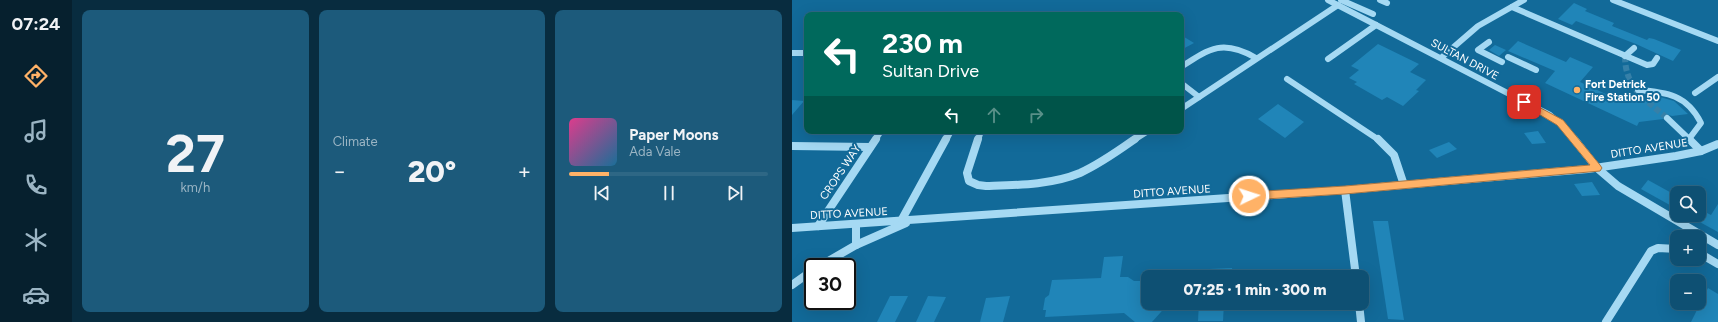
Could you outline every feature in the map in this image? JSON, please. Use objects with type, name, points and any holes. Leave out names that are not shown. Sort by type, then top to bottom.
[{"type":"street","name":"SULTAN DRIVE","points":[[1328,0],[1339,3],[1376,25],[1550,115],[1560,122],[1597,168],[1618,186],[1692,230]]},
{"type":"street","points":[[1380,0],[1387,3]]},
{"type":"street","points":[[1441,58],[1478,26],[1524,0]]},
{"type":"street","points":[[1614,0],[1718,41]]},
{"type":"street","points":[[1184,107],[1339,3],[1373,14]]},
{"type":"street","points":[[1512,7],[1625,56],[1651,65],[1657,58]]},
{"type":"street","points":[[1328,59],[1376,25]]},
{"type":"street","points":[[1488,42],[1478,50],[1502,62]]},
{"type":"street","points":[[1184,66],[1197,57],[1214,49],[1223,47],[1233,47],[1244,50],[1256,58]]},
{"type":"street","points":[[1625,56],[1634,48]]},
{"type":"street","points":[[792,53],[804,53]]},
{"type":"street","points":[[1508,57],[1536,70]]},
{"type":"street","points":[[1695,93],[1718,77]]},
{"type":"street","points":[[1286,79],[1382,142],[1394,155],[1404,185]]},
{"type":"street","points":[[1184,85],[1199,97]]},
{"type":"street","points":[[1638,90],[1670,93],[1690,105],[1698,115],[1701,123],[1689,139]]},
{"type":"street","points":[[1667,118],[1700,151]]},
{"type":"street","name":"CROPS WAY","points":[[818,226],[879,134]]},
{"type":"street","points":[[901,221],[949,134]]},
{"type":"street","points":[[980,134],[967,173],[969,181],[978,185],[986,186],[1043,183],[1073,176],[1104,160],[1143,134]]},
{"type":"street","name":"DITTO AVENUE","points":[[792,228],[1345,190],[1597,168],[1700,151],[1718,144]]},
{"type":"street","points":[[792,146],[870,147]]},
{"type":"street","points":[[1345,190],[1355,270]]},
{"type":"street","points":[[834,258],[856,245],[910,221]]},
{"type":"street","points":[[856,224],[856,245]]},
{"type":"street","name":"SULTAN DRIVE","points":[[1706,239],[1718,246]]},
{"type":"street","points":[[1606,322],[1651,252],[1658,248],[1670,249]]},
{"type":"street","points":[[1706,256],[1718,264]]},
{"type":"street","points":[[792,285],[804,276]]},
{"type":"street","points":[[1360,310],[1361,322]]},
{"type":"building","points":[[1574,3],[1587,9],[1585,11],[1614,23],[1612,26],[1647,40],[1649,38],[1654,39],[1681,50],[1673,61],[1636,44],[1576,21],[1572,25],[1558,19]]},
{"type":"building","points":[[1184,37],[1194,43],[1184,48]]},
{"type":"building","name":"Fort Detrick Fire Station 50","points":[[1518,41],[1566,62],[1570,57],[1593,67],[1580,82],[1625,103],[1660,97],[1674,101],[1688,114],[1672,116],[1666,114],[1664,115],[1663,119],[1639,122],[1637,126],[1545,83],[1555,71],[1508,51]]},
{"type":"building","points":[[1378,44],[1419,64],[1410,72],[1426,80],[1416,90],[1419,91],[1403,106],[1387,97],[1382,100],[1354,84],[1357,82],[1349,78],[1359,70],[1351,66]]},
{"type":"building","points":[[1495,45],[1506,50],[1499,56],[1489,50]]},
{"type":"building","points":[[792,100],[804,101],[792,115]]},
{"type":"building","points":[[1278,104],[1304,122],[1285,138],[1258,119]]},
{"type":"building","points":[[1538,131],[1546,143],[1532,144],[1524,133]]},
{"type":"building","points":[[1449,142],[1457,149],[1437,158],[1429,150]]},
{"type":"building","points":[[1648,180],[1670,192],[1670,205],[1641,189]]},
{"type":"building","points":[[1592,182],[1600,195],[1582,196],[1574,184]]},
{"type":"building","points":[[1718,204],[1718,232],[1700,222],[1706,222],[1706,212],[1711,215]]},
{"type":"building","points":[[1373,221],[1388,221],[1404,320],[1388,319]]},
{"type":"building","points":[[1123,256],[1120,277],[1128,277],[1134,281],[1141,281],[1141,310],[1163,310],[1152,322],[1135,322],[1124,313],[1045,317],[1046,310],[1043,310],[1045,298],[1049,295],[1052,280],[1101,278],[1104,257]]},
{"type":"building","points":[[1232,268],[1232,270],[1186,270]]},
{"type":"building","points":[[1708,288],[1718,294],[1718,322],[1691,322],[1697,310],[1706,310],[1706,292]]},
{"type":"building","points":[[890,296],[908,296],[895,322],[877,322]]},
{"type":"building","points":[[928,296],[946,297],[934,322],[916,322]]},
{"type":"building","points":[[1010,296],[1003,322],[980,322],[986,298]]},
{"type":"building","points":[[1199,310],[1224,310],[1223,321],[1198,321]]},
{"type":"tunnel","points":[[1625,56],[1628,77],[1632,85],[1644,98],[1667,118]]},
{"type":"place","name":"Fort Detrick Fire Station 50","points":[[1577,90]]},
{"type":"route","points":[[1249,196],[1345,190],[1597,168],[1560,122],[1550,115],[1524,102]]}]
